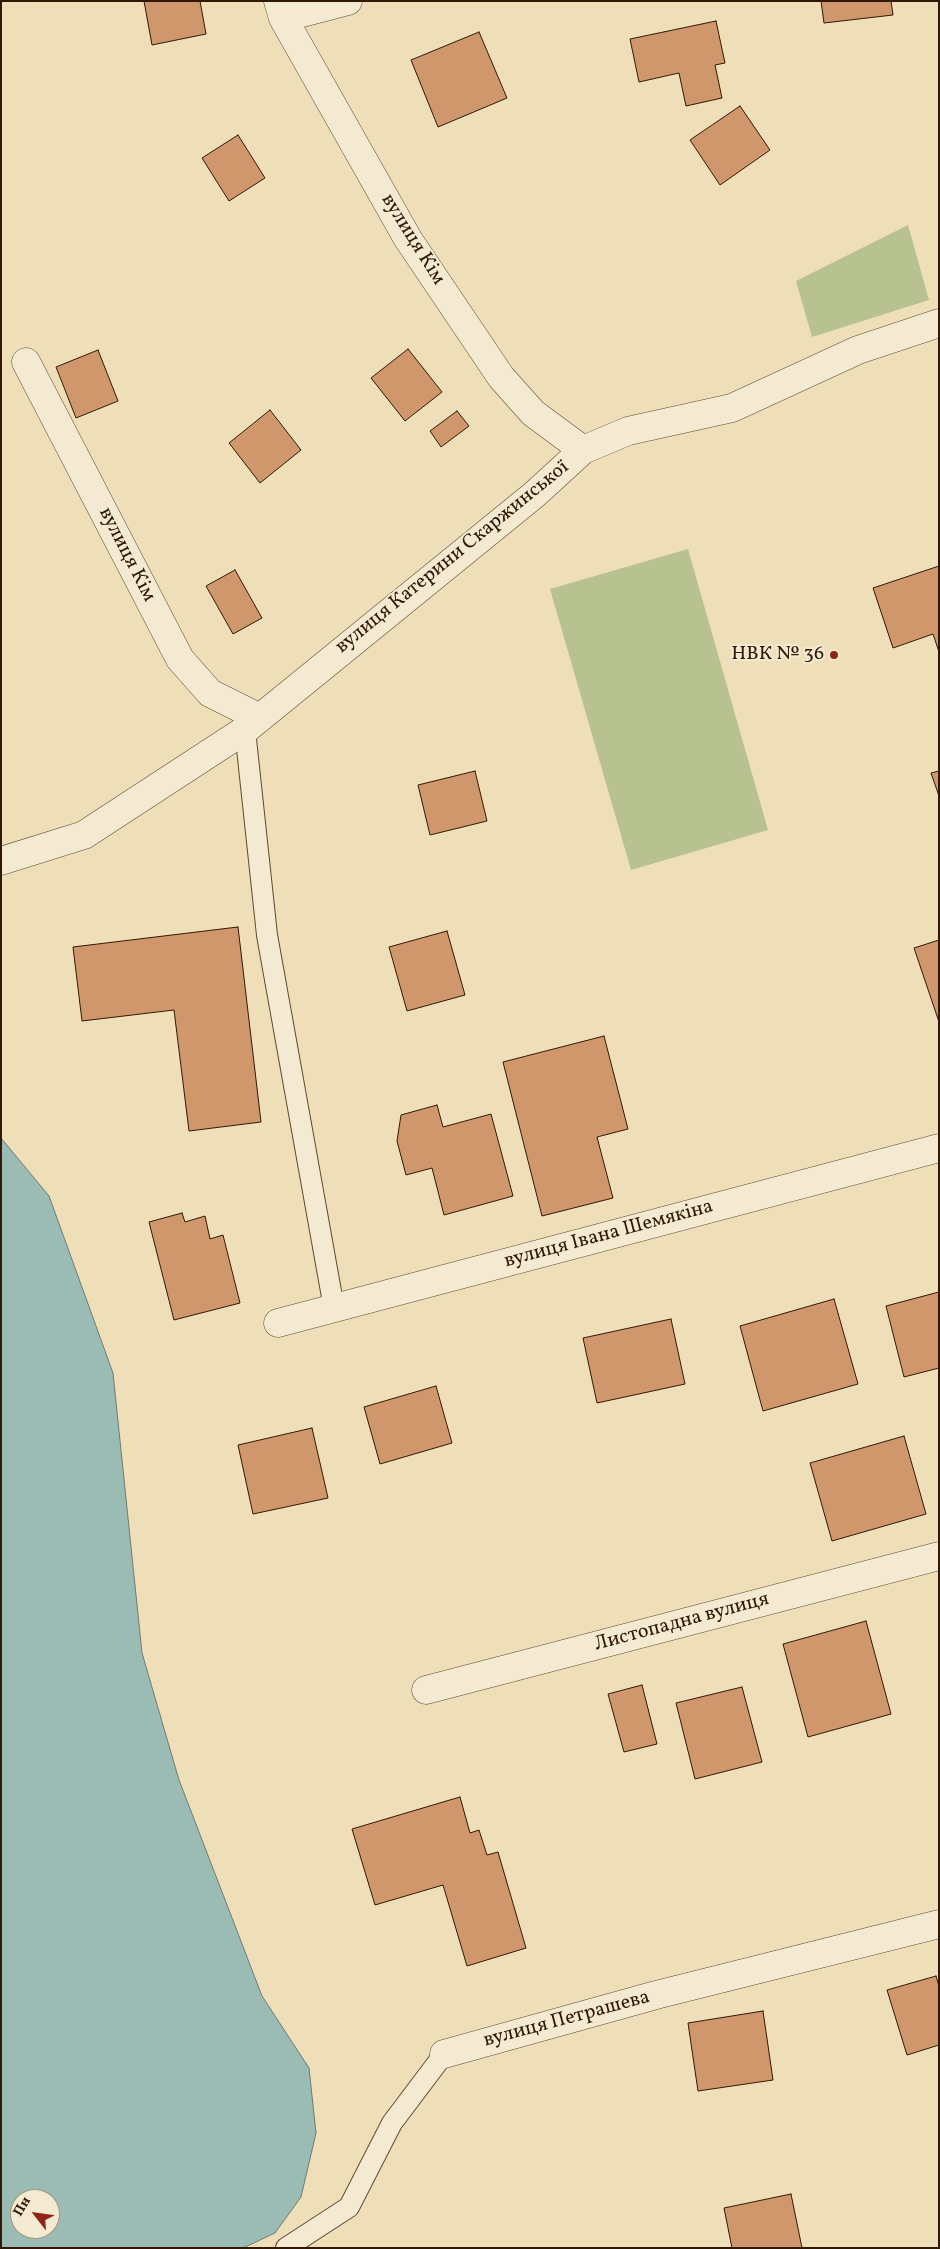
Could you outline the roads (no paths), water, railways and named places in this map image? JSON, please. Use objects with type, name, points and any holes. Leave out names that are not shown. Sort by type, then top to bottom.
[{"type":"street","points":[[280,9],[348,1]]},
{"type":"street","name":"вулиця Кім","points":[[280,9],[408,239],[502,377],[533,413],[584,450]]},
{"type":"street","name":"вулиця Катерини Скаржинської","points":[[1,861],[84,835],[251,724],[535,494],[584,450],[628,430],[732,408],[858,350],[939,323]]},
{"type":"street","name":"вулиця Кім","points":[[26,362],[180,659],[210,693],[251,724]]},
{"type":"street","name":"вулиця Івана Шемякіна","points":[[278,1323],[939,1148]]},
{"type":"street","name":"Листопадна вулиця","points":[[426,1690],[939,1556]]},
{"type":"street","name":"вулиця Петрашева","points":[[444,2054],[656,1995],[939,1924]]},
{"type":"lane","points":[[251,724],[267,935],[334,1308]]},
{"type":"lane","name":"вулиця Петрашева","points":[[286,2248],[348,2207],[392,2122],[444,2054]]},
{"type":"water","points":[[1,1138],[49,1196],[113,1373],[142,1653],[179,1780],[262,1996],[309,2068],[316,2133],[301,2197],[275,2233],[243,2248],[1,2248]]},
{"type":"place","name":"НВК № 36","points":[[834,655]]}]
